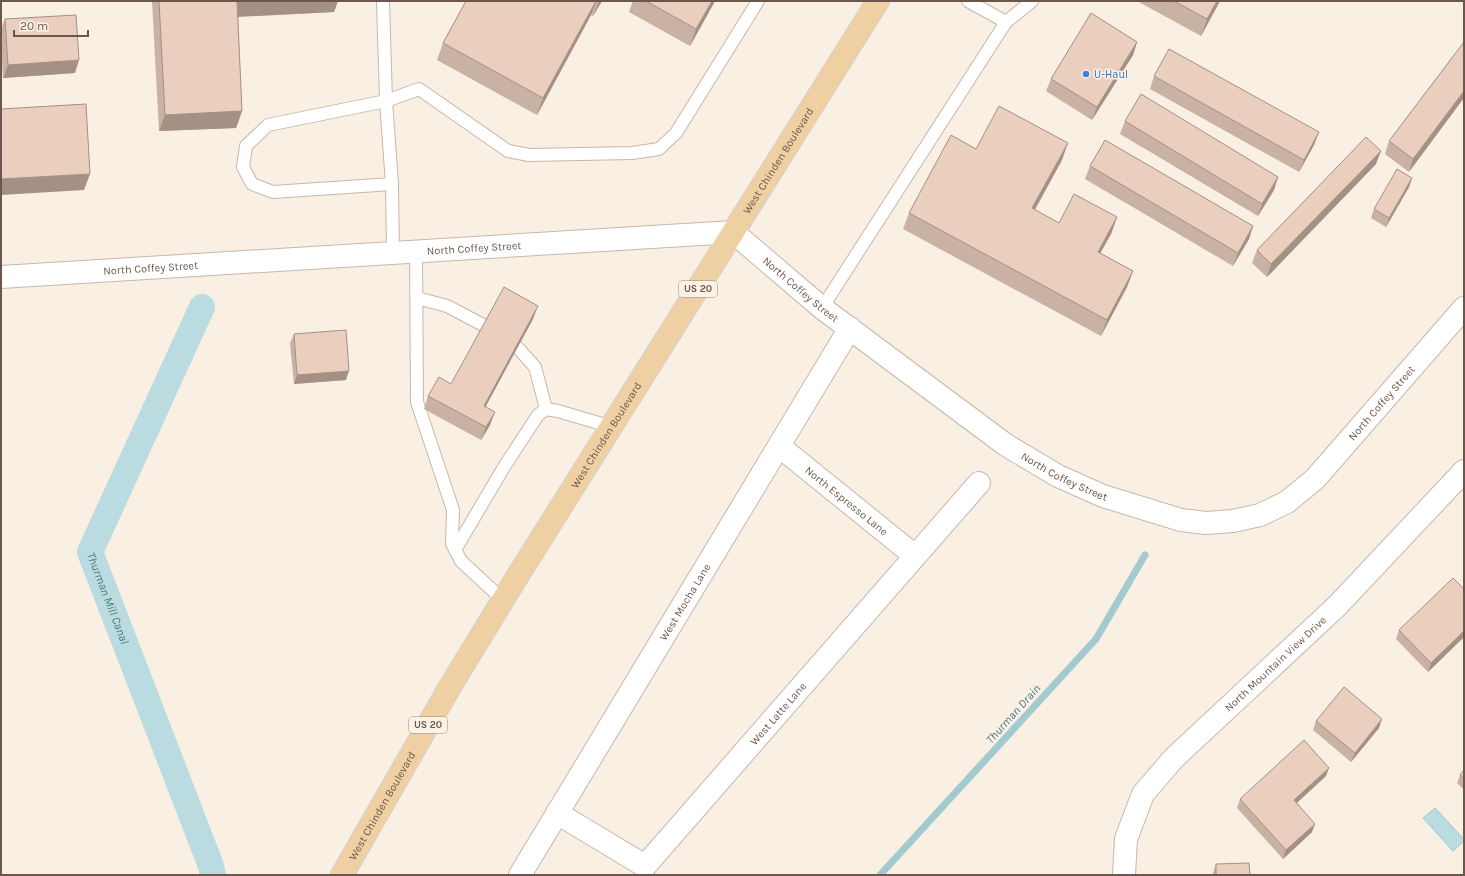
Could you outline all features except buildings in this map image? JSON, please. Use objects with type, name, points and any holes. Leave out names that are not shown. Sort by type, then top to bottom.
[{"type":"main road","name":"West Chinden Boulevard","points":[[342,875],[451,685],[503,600],[878,1]]},
{"type":"street","name":"North Coffey Street","points":[[1,277],[733,232],[822,308],[1006,445],[1058,476],[1103,496],[1181,520],[1206,523],[1233,521],[1260,515],[1287,502],[1315,479],[1464,308]]},
{"type":"street","name":"West Mocha Lane","points":[[520,875],[850,328]]},
{"type":"street","name":"North Espresso Lane","points":[[779,446],[915,556]]},
{"type":"street","name":"North Mountain View Drive","points":[[1124,875],[1126,838],[1143,794],[1174,758],[1337,606],[1464,471]]},
{"type":"street","name":"West Latte Lane","points":[[557,813],[645,866],[979,483]]},
{"type":"lane","points":[[383,1],[386,101],[392,184],[393,253]]},
{"type":"lane","points":[[392,184],[273,192],[252,184],[244,168],[246,146],[268,125],[386,101],[418,89],[508,151],[529,155],[632,153],[659,149],[676,132],[758,1]]},
{"type":"lane","points":[[968,1],[1006,22]]},
{"type":"lane","points":[[822,308],[1006,22],[1032,1]]},
{"type":"lane","points":[[416,251],[417,402],[452,510],[452,544],[461,561],[503,600]]},
{"type":"lane","points":[[417,298],[447,306],[485,326]]},
{"type":"lane","points":[[518,348],[535,367],[546,409]]},
{"type":"lane","points":[[455,550],[504,467],[538,415],[546,409],[558,411],[612,427]]},
{"type":"water","points":[[1435,808],[1464,839],[1464,841],[1453,851],[1423,818]]},
{"type":"waterway","name":"Thurman Mill Canal","points":[[202,307],[90,552],[211,866],[213,875]]},
{"type":"waterway","name":"Thurman Drain","points":[[880,875],[1096,639],[1145,555]]},
{"type":"place","name":"U-Haul","points":[[1086,74]]}]
